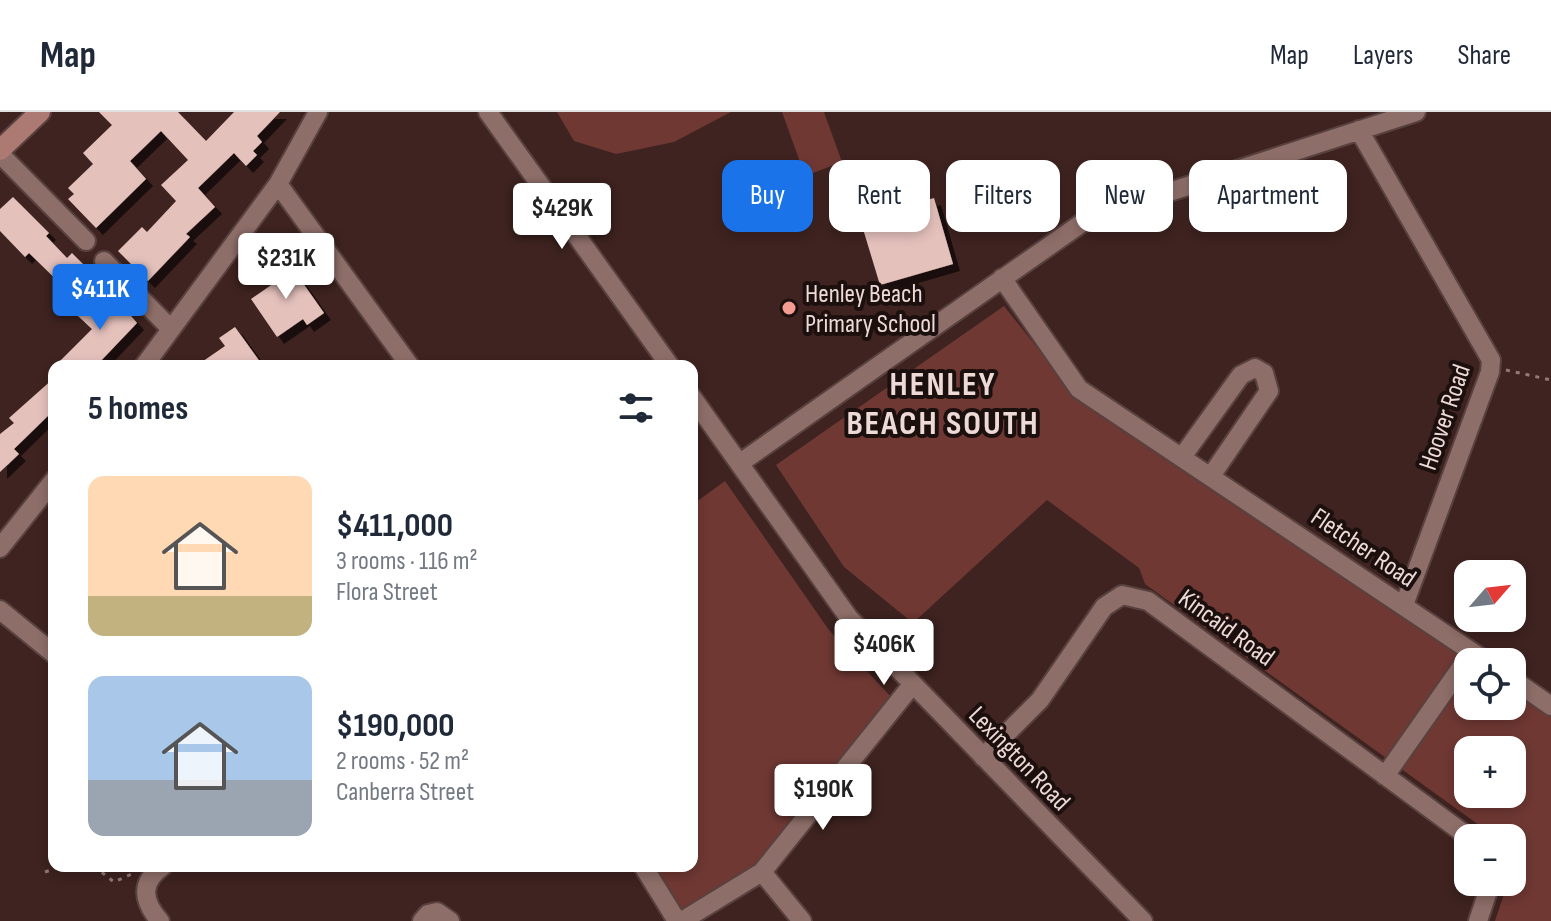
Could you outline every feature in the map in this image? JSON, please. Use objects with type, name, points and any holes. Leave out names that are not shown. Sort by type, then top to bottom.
[{"type":"main road","points":[[0,152],[40,112]]},
{"type":"street","points":[[150,360],[278,184],[318,112]]},
{"type":"street","points":[[488,112],[666,360]]},
{"type":"street","points":[[740,463],[1089,218],[1416,112]]},
{"type":"street","name":"Hoover Road","points":[[1359,130],[1491,360],[1404,605]]},
{"type":"street","points":[[0,152],[86,241]]},
{"type":"street","points":[[278,184],[406,360]]},
{"type":"street","points":[[104,261],[170,328],[173,326]]},
{"type":"street","name":"Fletcher Road","points":[[1002,278],[1079,389],[1466,648]]},
{"type":"street","points":[[1182,457],[1241,375],[1255,368],[1264,373],[1269,391],[1211,476]]},
{"type":"street","name":"Lexington Road","points":[[698,405],[849,618],[1143,921]]},
{"type":"street","points":[[0,548],[48,488]]},
{"type":"street","name":"Kincaid Road","points":[[983,757],[1040,700],[1104,607],[1122,595],[1148,601],[1454,826]]},
{"type":"street","points":[[0,610],[48,649]]},
{"type":"street","points":[[647,872],[679,921],[762,872],[912,685]]},
{"type":"street","points":[[1385,776],[1454,689]]},
{"type":"street","points":[[1526,689],[1551,706]]},
{"type":"street","points":[[762,872],[802,921]]},
{"type":"street","points":[[154,873],[145,890],[147,904],[160,921]]},
{"type":"street","points":[[1478,921],[1486,896]]},
{"type":"street","points":[[422,921],[428,914],[437,912],[450,921]]},
{"type":"path","points":[[1491,367],[1551,380]]},
{"type":"path","points":[[102,872],[114,882],[134,872],[154,873]]},
{"type":"shaded area","points":[[557,112],[731,112],[674,142],[616,154],[574,141]]},
{"type":"shaded area","points":[[782,112],[824,112],[841,160],[829,160],[829,167],[813,173],[813,160],[799,160]]},
{"type":"shaded area","points":[[1004,306],[1076,396],[1454,651],[1454,720],[1526,720],[1526,699],[1551,716],[1551,921],[1495,921],[1503,896],[1526,896],[1526,824],[1478,824],[1455,808],[1526,808],[1526,736],[1454,736],[1454,807],[1145,584],[1139,568],[1047,500],[913,623],[844,567],[776,465]]},
{"type":"shaded area","points":[[725,481],[829,630],[893,699],[767,857],[681,910],[658,872],[698,872],[698,501]]},
{"type":"building","points":[[99,112],[178,112],[206,141],[234,112],[280,112],[257,136],[262,142],[253,151],[257,155],[246,166],[234,153],[198,188],[215,207],[186,234],[190,237],[148,281],[118,251],[142,227],[147,232],[176,201],[161,185],[188,160],[161,131],[130,161],[146,179],[96,228],[68,199],[74,194],[68,188],[93,164],[83,153],[112,125]]},
{"type":"building","points":[[13,197],[49,233],[46,236],[67,258],[72,253],[91,272],[70,293],[29,253],[25,257],[0,231],[0,209]]},
{"type":"building","points":[[934,198],[953,264],[880,285],[864,232],[930,232],[930,199]]},
{"type":"building","points":[[286,259],[324,313],[307,325],[303,319],[277,337],[251,299],[277,281],[269,271]]},
{"type":"building","points":[[109,290],[137,323],[102,360],[61,360],[92,329],[78,316]]},
{"type":"building","points":[[235,327],[259,360],[205,360],[225,346],[219,338]]},
{"type":"building","points":[[48,383],[48,416],[14,449],[19,454],[0,472],[0,434],[14,423],[9,418]]},
{"type":"place","name":"Henley Beach Primary School","points":[[789,308]]},
{"type":"district","name":"HENLEY BEACH SOUTH","points":[[943,402]]}]
